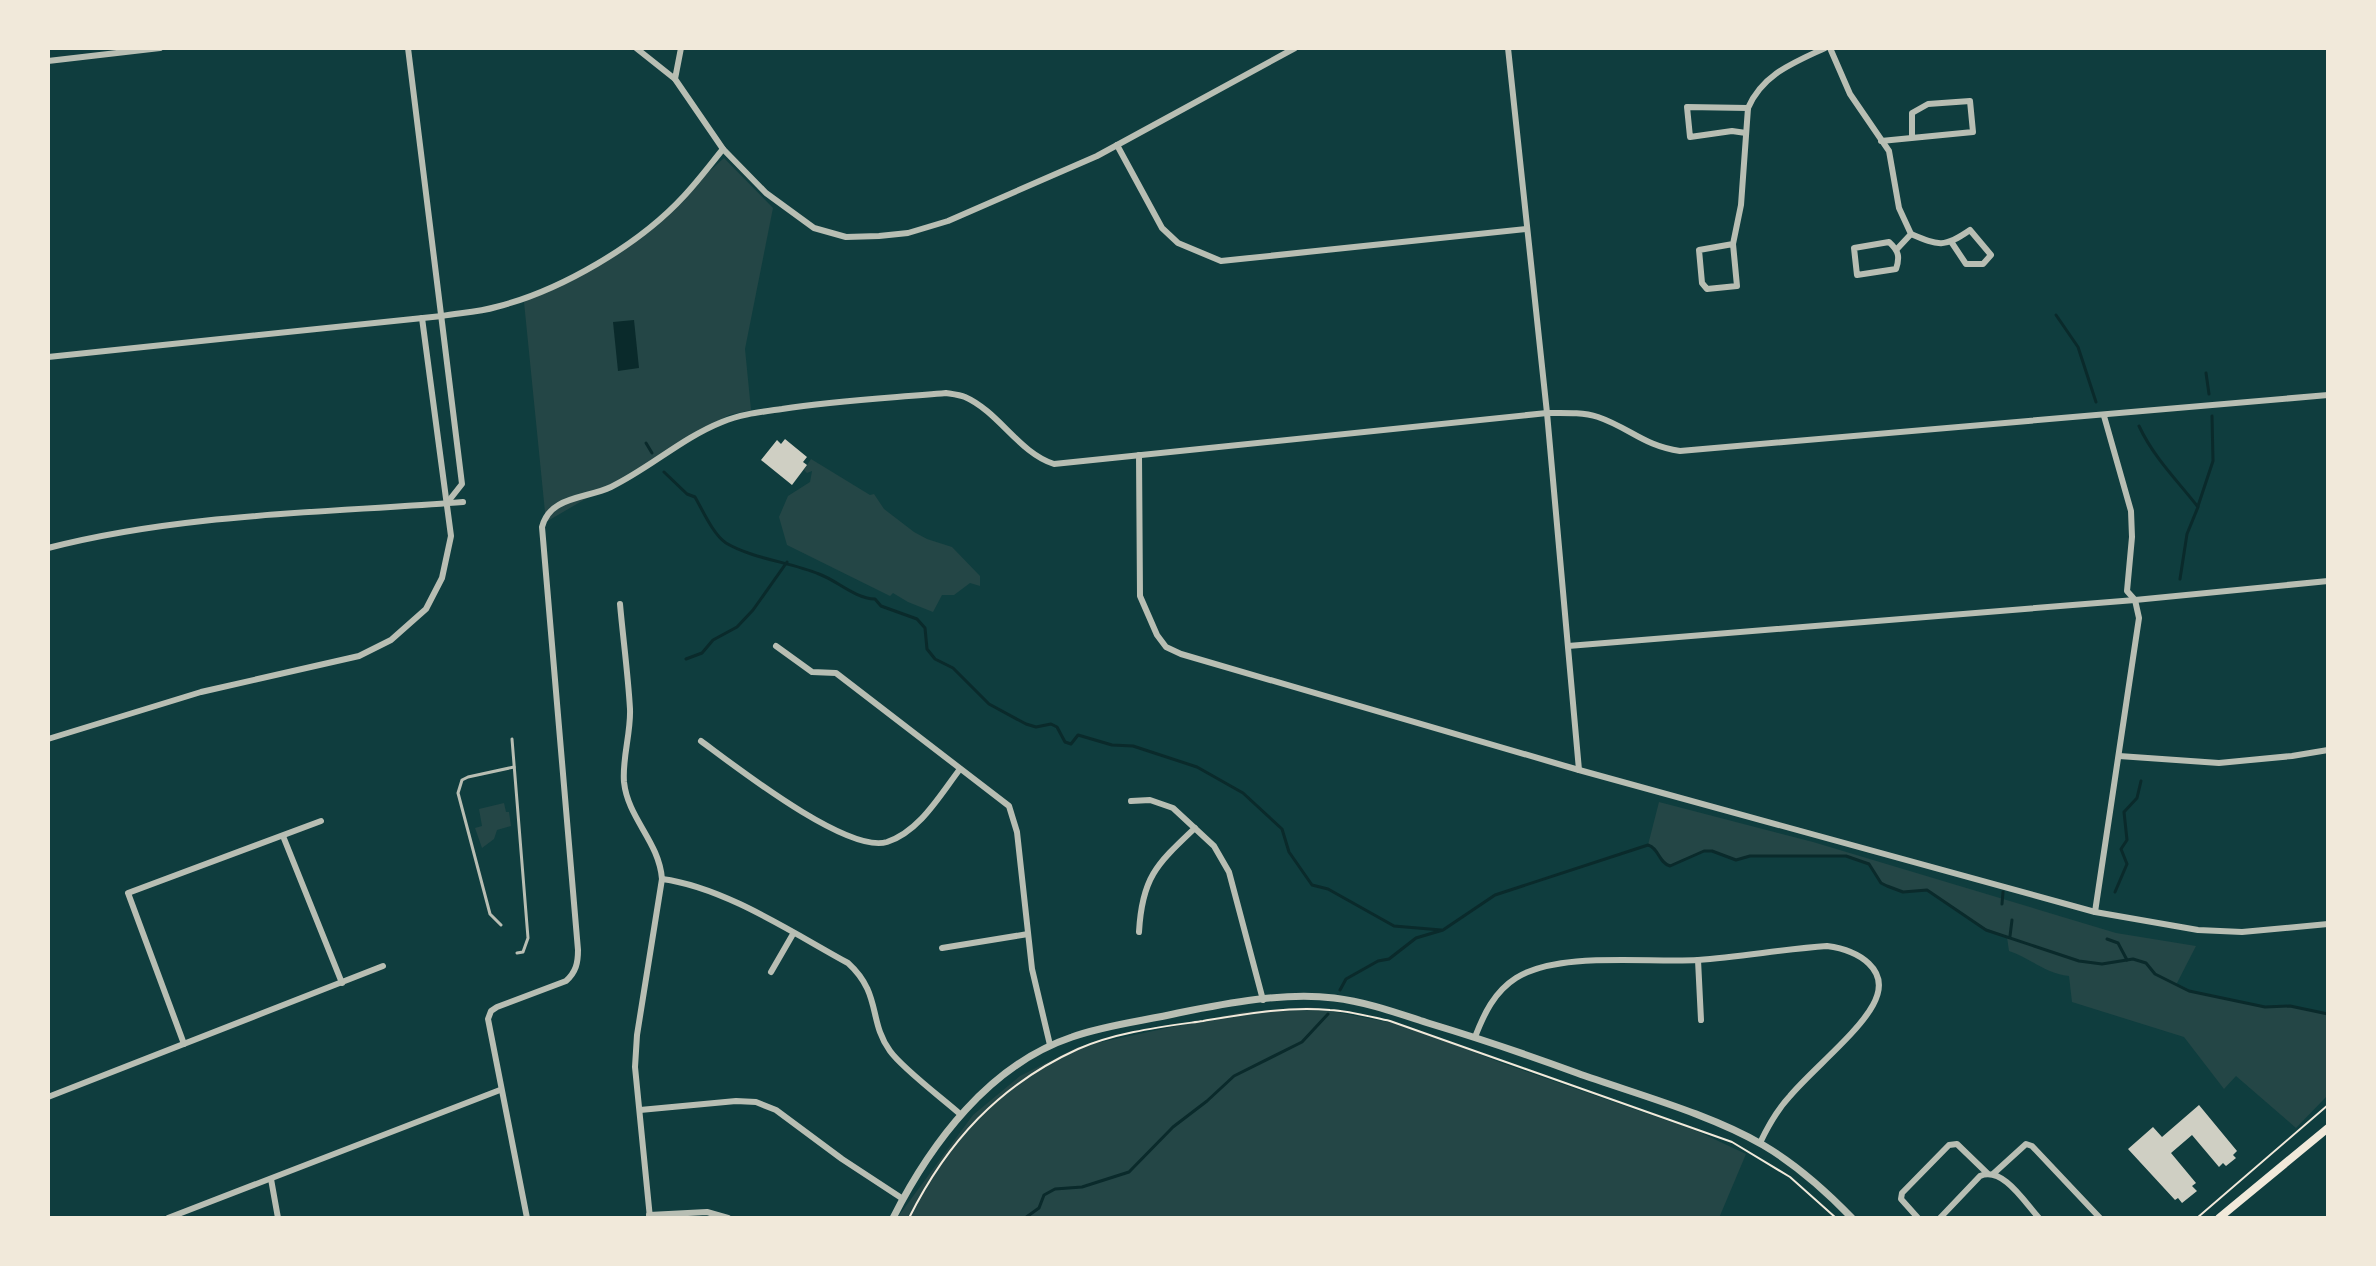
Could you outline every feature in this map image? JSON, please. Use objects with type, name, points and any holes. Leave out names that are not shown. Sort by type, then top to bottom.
[{"type":"main road","points":[[2219,1218],[2327,1131]]},
{"type":"street","points":[[48,61],[160,48]]},
{"type":"street","points":[[408,48],[462,484],[447,503]]},
{"type":"street","points":[[636,48],[675,79],[723,149],[766,193],[814,228],[846,237],[908,233],[948,221],[1117,145],[1295,48]]},
{"type":"street","points":[[675,79],[681,48]]},
{"type":"street","points":[[1508,48],[1547,413],[1579,770]]},
{"type":"street","points":[[1733,244],[1699,250],[1702,283],[1707,289],[1737,286],[1733,244],[1741,205],[1748,108],[1761,85],[1782,68],[1828,48],[1850,94],[1889,151],[1899,208],[1911,234],[1932,243],[1952,243],[1970,230],[1991,255],[1983,264],[1966,264],[1952,243]]},
{"type":"street","points":[[1881,141],[1912,138],[1973,132],[1970,101],[1928,104],[1912,113],[1912,138]]},
{"type":"street","points":[[1746,133],[1732,131],[1690,137],[1687,107],[1748,108]]},
{"type":"street","points":[[1117,145],[1162,228],[1178,243],[1221,261],[1527,229]]},
{"type":"street","points":[[48,357],[442,316],[496,307],[545,290],[586,270],[639,235],[682,198],[723,149]]},
{"type":"street","points":[[1897,249],[1911,234]]},
{"type":"street","points":[[1889,242],[1897,249],[1899,260],[1896,269],[1857,275],[1854,248],[1889,242]]},
{"type":"street","points":[[48,739],[213,689],[359,656],[391,640],[426,609],[442,578],[451,536],[422,318]]},
{"type":"street","points":[[527,1218],[488,1019],[491,1011],[566,981],[577,964],[541,542],[545,516],[552,507],[623,481],[692,437],[734,418],[818,403],[946,393],[965,397],[1023,444],[1054,464],[1547,413],[1596,416],[1648,444],[1680,451],[2328,395]]},
{"type":"street","points":[[2095,912],[2139,618],[2135,600],[2127,591],[2131,511],[2104,416]]},
{"type":"street","points":[[1139,455],[1140,596],[1157,635],[1166,647],[1579,770],[2095,912],[2198,930],[2328,924]]},
{"type":"street","points":[[48,548],[108,533],[200,520],[463,502]]},
{"type":"street","points":[[1568,646],[2135,600],[2328,581]]},
{"type":"street","points":[[620,604],[630,712],[624,763],[625,785],[631,809],[655,847],[662,879],[637,1035],[635,1067],[650,1216],[707,1212],[728,1218]]},
{"type":"street","points":[[776,646],[812,672],[836,673],[1009,806],[1017,832],[1032,969],[1050,1045]]},
{"type":"street","points":[[701,741],[781,801],[867,842],[886,842],[910,830],[960,769]]},
{"type":"street","points":[[2119,756],[2219,763],[2328,750]]},
{"type":"street","points":[[1131,801],[1150,800],[1173,808],[1214,846],[1229,872],[1263,1000]]},
{"type":"street","points":[[184,1044],[128,893],[321,821]]},
{"type":"street","points":[[1139,932],[1141,905],[1149,879],[1164,858],[1195,828]]},
{"type":"street","points":[[283,836],[342,983]]},
{"type":"street","points":[[662,879],[687,882],[712,891],[848,963],[870,989],[882,1034],[891,1052],[960,1114]]},
{"type":"street","points":[[771,972],[793,934]]},
{"type":"street","points":[[942,948],[1028,934]]},
{"type":"street","points":[[1475,1037],[1497,993],[1539,966],[1698,960],[1813,947],[1846,948],[1872,964],[1880,985],[1873,1005],[1788,1098],[1760,1143]]},
{"type":"street","points":[[1698,960],[1701,1020]]},
{"type":"street","points":[[48,1097],[383,966]]},
{"type":"street","points":[[893,1218],[960,1114],[1006,1073],[1050,1045],[1073,1036],[1166,1016],[1263,1000],[1332,998],[1372,1005],[1475,1037],[1717,1123],[1760,1143],[1816,1182],[1852,1218]]},
{"type":"street","points":[[168,1218],[500,1090]]},
{"type":"street","points":[[640,1110],[756,1102],[776,1110],[903,1199]]},
{"type":"street","points":[[1918,1218],[1901,1199],[1902,1193],[1949,1145],[1957,1144],[1990,1173],[2000,1176],[2039,1218]]},
{"type":"street","points":[[1940,1218],[1980,1176],[1990,1173],[2026,1144],[2032,1146],[2100,1218]]},
{"type":"street","points":[[271,1179],[278,1218]]},
{"type":"lane","points":[[512,739],[528,938],[523,952],[517,953]]},
{"type":"lane","points":[[501,925],[490,914],[458,793],[462,780],[468,777],[514,767]]},
{"type":"path","points":[[909,1218],[927,1182],[975,1119],[1021,1082],[1078,1049],[1117,1036],[1153,1029],[1268,1011],[1306,1009],[1335,1010],[1390,1021],[1732,1142],[1790,1177],[1836,1218]]},
{"type":"path","points":[[2197,1218],[2328,1105]]},
{"type":"shaded area","points":[[724,158],[773,208],[745,349],[751,410],[729,415],[546,522],[524,302],[633,241]]},
{"type":"shaded area","points":[[634,320],[639,368],[618,371],[613,322]]},
{"type":"shaded area","points":[[811,459],[870,495],[874,494],[884,509],[914,532],[952,547],[980,576],[980,586],[970,583],[954,595],[942,595],[933,612],[893,593],[890,596],[787,545],[779,517],[788,496],[810,482],[812,471],[807,473],[804,470]]},
{"type":"shaded area","points":[[1659,802],[1813,842],[2116,933],[2196,946],[2176,985],[2189,991],[2265,1007],[2290,1006],[2328,1014],[2328,1095],[2296,1128],[2236,1076],[2224,1089],[2184,1037],[2072,1002],[2069,976],[2053,972],[2009,951],[2007,937],[1977,925],[1927,890],[1903,892],[1881,883],[1869,864],[1846,856],[1750,856],[1736,860],[1704,851],[1677,864],[1665,864],[1655,849],[1648,845]]},
{"type":"shaded area","points":[[504,803],[511,826],[497,830],[494,839],[482,848],[475,828],[482,826],[479,809]]},
{"type":"shaded area","points":[[1310,1007],[1408,1026],[1499,1062],[1697,1131],[1746,1154],[1719,1218],[897,1218],[973,1115],[1020,1076],[1078,1047],[1242,1012]]},
{"type":"building","points":[[785,439],[807,457],[803,462],[807,465],[792,485],[761,460],[777,440],[781,444]]},
{"type":"building","points":[[2199,1105],[2237,1151],[2233,1155],[2236,1158],[2219,1167],[2192,1135],[2171,1153],[2196,1183],[2192,1186],[2197,1191],[2182,1203],[2178,1198],[2175,1200],[2128,1149],[2153,1127],[2162,1137]]},
{"type":"waterway","points":[[2056,315],[2078,347],[2096,402]]},
{"type":"waterway","points":[[2206,373],[2209,394]]},
{"type":"waterway","points":[[2198,506],[2213,461],[2212,416]]},
{"type":"waterway","points":[[2139,426],[2159,459],[2198,507],[2187,534],[2180,579]]},
{"type":"waterway","points":[[646,443],[652,453]]},
{"type":"waterway","points":[[664,472],[687,494],[695,497],[726,543],[748,553],[819,574],[860,596],[875,599],[881,606],[917,619],[925,628],[927,649],[935,659],[953,668],[989,704],[1026,724],[1036,727],[1051,724],[1057,727],[1065,742],[1071,744],[1078,735],[1112,745],[1133,746],[1197,767],[1243,793],[1282,829],[1289,852],[1312,885],[1328,889],[1394,926],[1441,930]]},
{"type":"waterway","points":[[686,659],[702,653],[713,640],[737,627],[787,562]]},
{"type":"waterway","points":[[2115,892],[2127,864],[2121,849],[2127,840],[2124,812],[2137,798],[2141,781]]},
{"type":"waterway","points":[[1340,990],[1346,979],[1378,961],[1389,959],[1416,938],[1443,930],[1495,895],[1648,845],[1670,866],[1704,851],[1736,860],[1750,856],[1846,856],[1869,864],[1881,883],[1887,886],[1903,892],[1927,890],[1986,930],[2079,961],[2102,964],[2133,959],[2146,963],[2155,974],[2189,991],[2265,1007],[2290,1006],[2328,1014]]},
{"type":"waterway","points":[[2002,904],[2003,892]]},
{"type":"waterway","points":[[2010,936],[2012,920]]},
{"type":"waterway","points":[[2107,939],[2118,943],[2127,960]]},
{"type":"waterway","points":[[1025,1218],[1039,1208],[1044,1195],[1055,1189],[1082,1187],[1129,1172],[1173,1127],[1234,1076],[1302,1042],[1328,1014]]}]
